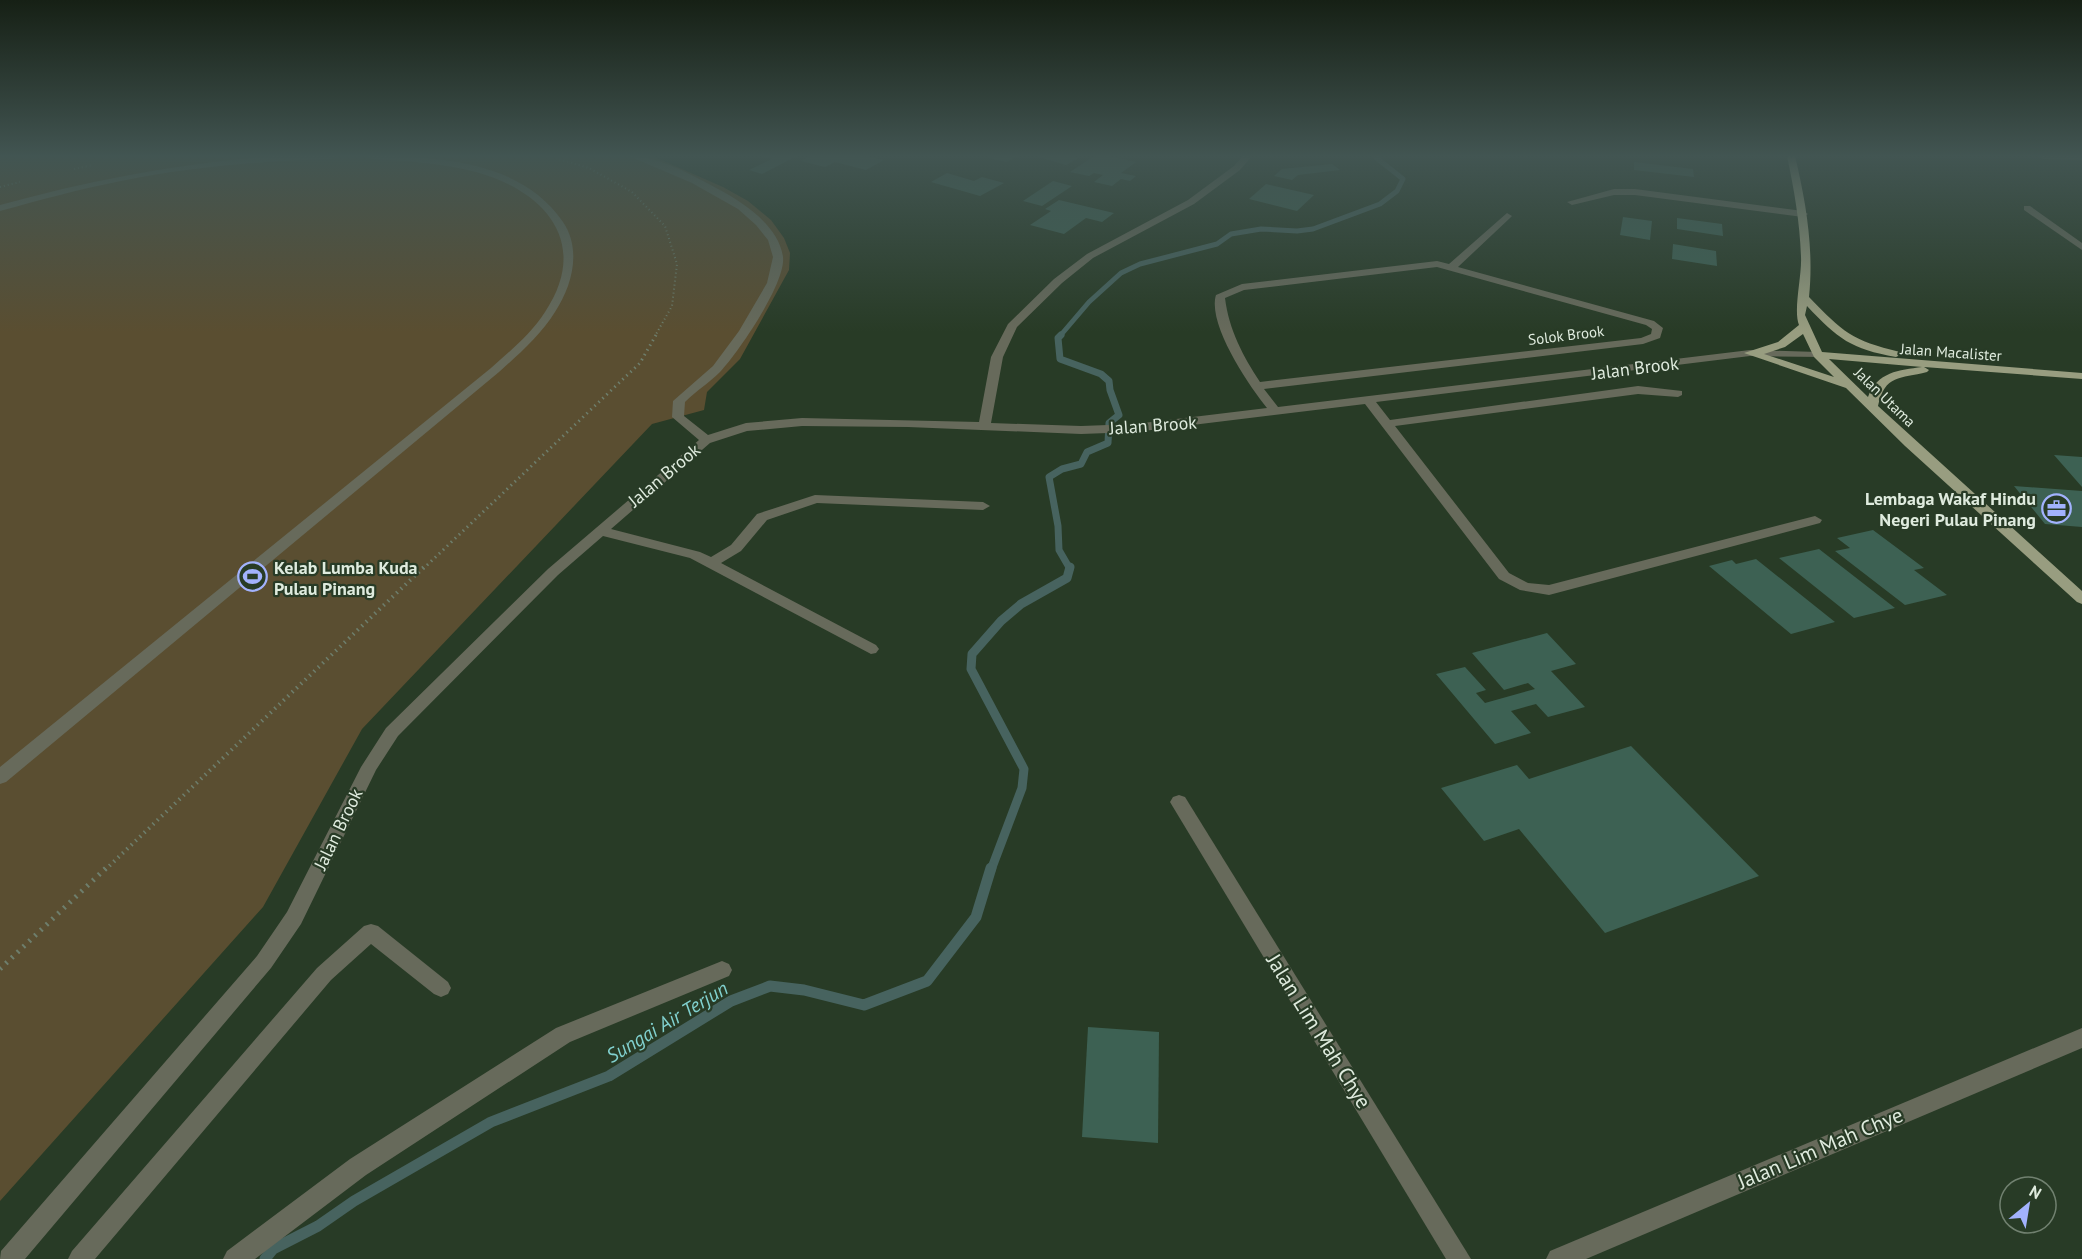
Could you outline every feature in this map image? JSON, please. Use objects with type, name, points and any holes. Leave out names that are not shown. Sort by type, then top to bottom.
[{"type":"main road","name":"Jalan Utama","points":[[1803,215],[1805,298],[1800,315],[1818,355],[2082,599]]},
{"type":"main road","points":[[1805,298],[1839,334],[1867,348],[1989,370]]},
{"type":"main road","points":[[1750,354],[1787,343],[1798,335],[1804,326]]},
{"type":"main road","points":[[1750,354],[1817,374],[1858,393]]},
{"type":"main road","name":"Jalan Macalister","points":[[1818,355],[2082,376]]},
{"type":"main road","points":[[1872,406],[1874,392],[1880,382],[1888,377],[1937,366]]},
{"type":"street","points":[[0,777],[495,370],[528,339],[550,312],[567,277],[570,257],[568,239],[555,215]]},
{"type":"street","points":[[706,440],[678,417],[679,401],[715,369],[739,338],[767,294],[777,266],[778,256],[774,244],[763,228],[748,215]]},
{"type":"street","points":[[985,425],[998,357],[1012,326],[1083,261],[1168,215]]},
{"type":"street","points":[[2037,215],[2082,247]]},
{"type":"street","points":[[1452,267],[1507,216]]},
{"type":"street","name":"Solok Brook","points":[[1256,386],[1643,341],[1651,339],[1659,328],[1650,323],[1452,267],[1424,264],[1242,287],[1220,297],[1224,325],[1256,386],[1275,411]]},
{"type":"street","name":"Jalan Brook","points":[[9,1259],[264,962],[294,918],[369,767],[392,732],[501,622],[600,531],[706,440],[746,427],[802,422],[985,425],[1081,430],[1135,428],[1750,354],[1818,355]]},
{"type":"street","points":[[1385,424],[1638,390],[1678,393]]},
{"type":"street","points":[[1368,401],[1504,576],[1519,584],[1537,589],[1549,590],[1815,520]]},
{"type":"street","points":[[710,564],[736,548],[762,517],[815,500],[828,498],[983,506]]},
{"type":"street","points":[[600,531],[694,555],[871,649]]},
{"type":"street","name":"Jalan Lim Mah Chye","points":[[1179,802],[1458,1259]]},
{"type":"street","points":[[80,1259],[324,974],[371,932],[441,988]]},
{"type":"street","points":[[235,1259],[358,1167],[563,1035],[722,970]]},
{"type":"street","name":"Jalan Lim Mah Chye","points":[[1558,1259],[2082,1038]]},
{"type":"path","points":[[0,969],[640,363],[672,306],[677,264],[665,226],[654,215]]},
{"type":"shaded area","name":"Kelab Lumba Kuda Pulau Pinang","points":[[0,215],[765,215],[784,238],[790,253],[789,270],[740,359],[707,392],[704,410],[652,424],[362,729],[263,907],[0,1201]]},
{"type":"building","points":[[1045,215],[1112,215],[1102,222],[1086,218],[1064,234],[1030,225]]},
{"type":"building","points":[[1623,217],[1652,221],[1650,240],[1620,235]]},
{"type":"building","points":[[1677,218],[1722,224],[1723,236],[1677,229]]},
{"type":"building","points":[[1673,244],[1716,251],[1717,266],[1672,259]]},
{"type":"building","name":"Lembaga Wakaf Hindu Negeri Pulau Pinang","points":[[2054,455],[2082,457],[2082,487]]},
{"type":"building","name":"Lembaga Wakaf Hindu Negeri Pulau Pinang","points":[[2014,486],[2082,491],[2082,527],[2045,524]]},
{"type":"building","points":[[1873,530],[1924,568],[1914,570],[1947,595],[1905,605],[1835,551],[1850,548],[1837,538]]},
{"type":"building","points":[[1819,549],[1895,608],[1854,618],[1779,558]]},
{"type":"building","points":[[1756,559],[1835,622],[1791,634],[1709,566],[1732,560],[1736,564]]},
{"type":"building","points":[[1547,633],[1576,664],[1551,671],[1585,707],[1548,717],[1536,704],[1511,711],[1531,733],[1495,744],[1436,674],[1465,667],[1486,690],[1476,693],[1485,703],[1535,689],[1528,683],[1504,690],[1472,653]]},
{"type":"building","points":[[1631,746],[1759,876],[1605,933],[1519,829],[1484,841],[1441,788],[1517,765],[1529,779]]},
{"type":"building","points":[[1088,1027],[1159,1032],[1158,1143],[1082,1137]]},
{"type":"waterway","name":"Sungai Air Terjun","points":[[1060,336],[1089,302],[1121,273],[1140,264],[1217,244],[1231,234],[1261,229],[1297,231],[1313,229],[1351,215]]},
{"type":"waterway","name":"Sungai Air Terjun","points":[[1060,336],[1058,338],[1060,359],[1101,374],[1109,381],[1119,415],[1109,423],[1108,443],[1087,452],[1081,464],[1062,469],[1049,477],[1058,526],[1059,550],[1070,568]]},
{"type":"waterway","name":"Sungai Air Terjun","points":[[991,870],[1022,788],[1024,769],[971,669],[972,654],[1001,621],[1021,604],[1067,578],[1070,568]]},
{"type":"waterway","name":"Sungai Air Terjun","points":[[265,1259],[273,1249],[318,1226],[354,1201],[491,1122],[609,1076],[731,1001],[770,986],[804,990],[864,1005],[927,981],[976,917],[991,868]]},
{"type":"place","name":"Lembaga Wakaf Hindu Negeri Pulau Pinang","points":[[2057,508]]},
{"type":"place","name":"Kelab Lumba Kuda Pulau Pinang","points":[[253,577]]}]
